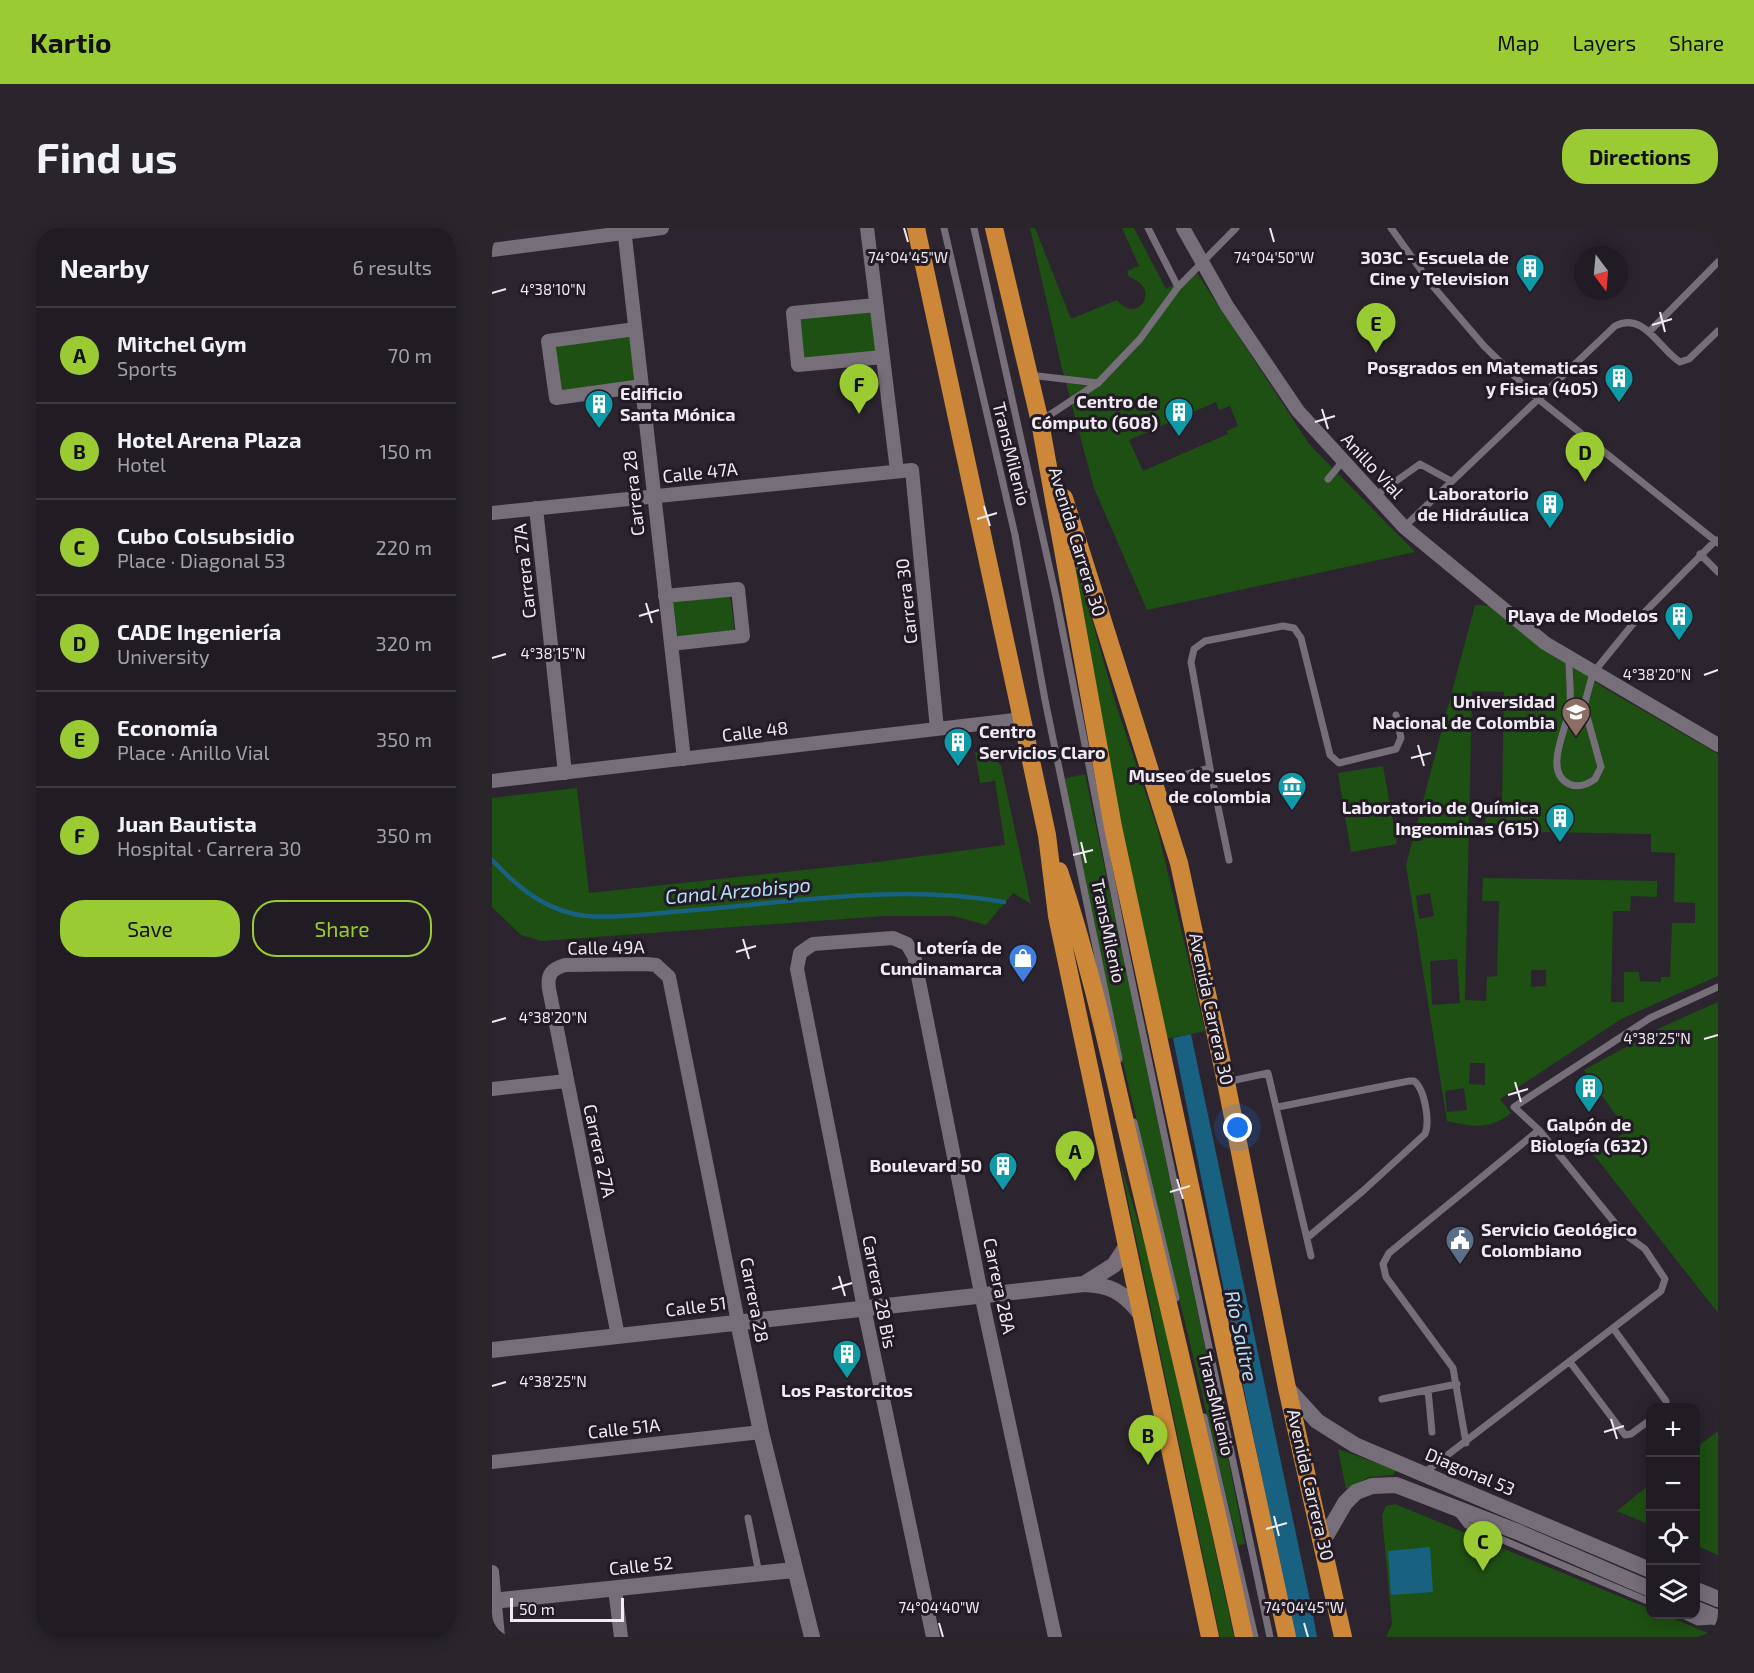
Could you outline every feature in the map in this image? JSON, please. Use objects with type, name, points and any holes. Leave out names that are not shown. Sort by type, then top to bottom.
[{"type":"highway","points":[[916,228],[1047,835],[1057,916],[1139,1312],[1210,1637]]},
{"type":"highway","name":"Avenida Carrera 30","points":[[994,228],[1041,425],[1113,827],[1287,1637]]},
{"type":"highway","name":"Avenida Carrera 30","points":[[999,228],[1004,266]]},
{"type":"highway","name":"Avenida Carrera 30","points":[[1041,425],[1179,863],[1226,1082],[1287,1388],[1343,1637]]},
{"type":"highway","points":[[1047,835],[1072,909],[1123,1115],[1201,1441],[1244,1637]]},
{"type":"street","points":[[492,250],[624,230],[662,228]]},
{"type":"street","points":[[867,228],[897,471]]},
{"type":"street","name":"Anillo Vial","points":[[1184,228],[1202,265],[1298,411],[1404,527],[1524,628],[1569,659],[1718,745]]},
{"type":"street","name":"Carrera 28","points":[[624,230],[684,759]]},
{"type":"street","points":[[876,305],[793,313],[798,365],[883,357]]},
{"type":"street","points":[[635,329],[548,340],[556,398],[642,386]]},
{"type":"street","name":"Calle 47A","points":[[492,513],[912,470]]},
{"type":"street","name":"Carrera 30","points":[[912,470],[937,729]]},
{"type":"street","name":"Carrera 27A","points":[[536,508],[565,773]]},
{"type":"street","points":[[665,596],[738,589],[743,636],[671,644]]},
{"type":"street","name":"Calle 48","points":[[492,781],[1022,719]]},
{"type":"street","name":"Carrera 28A","points":[[800,953],[813,944],[893,938],[907,944],[914,956],[982,1295],[1055,1637]]},
{"type":"street","name":"Carrera 28 Bis","points":[[800,953],[797,969],[864,1308],[933,1637]]},
{"type":"street","name":"Calle 49A","points":[[550,973],[565,966],[600,965],[646,964],[664,970]]},
{"type":"street","name":"Carrera 28","points":[[664,970],[671,985],[761,1431],[812,1637]]},
{"type":"street","name":"Carrera 27A","points":[[550,973],[549,988],[566,1081],[618,1336]]},
{"type":"street","points":[[492,1089],[566,1081]]},
{"type":"street","name":"Calle 51","points":[[1084,1284],[1114,1265],[1126,1246]]},
{"type":"street","name":"Calle 51","points":[[492,1350],[1084,1284],[1106,1286],[1120,1291],[1139,1312]]},
{"type":"street","name":"Diagonal 53","points":[[1287,1388],[1311,1416],[1333,1433],[1646,1568]]},
{"type":"street","name":"Calle 51A","points":[[492,1462],[761,1431]]},
{"type":"street","name":"Diagonal 53","points":[[1323,1540],[1345,1503],[1364,1488],[1396,1485],[1452,1506],[1516,1539],[1599,1574],[1646,1588]]},
{"type":"street","name":"Calle 52","points":[[493,1601],[794,1570]]},
{"type":"street","points":[[492,1572],[498,1637]]},
{"type":"street","points":[[615,1588],[621,1637]]},
{"type":"street","points":[[1700,1592],[1718,1599]]},
{"type":"street","points":[[1700,1611],[1718,1620]]},
{"type":"lane","name":"TransMilenio","points":[[944,228],[1018,547],[1050,723],[1122,1069],[1180,1313]]},
{"type":"lane","name":"TransMilenio","points":[[974,228],[1056,597],[1121,933],[1270,1637]]},
{"type":"lane","points":[[1148,228],[1179,287]]},
{"type":"lane","points":[[1041,425],[1098,383],[1140,339],[1179,287],[1236,228]]},
{"type":"lane","points":[[1391,228],[1431,284],[1469,328],[1537,398],[1717,541],[1700,554],[1632,625],[1593,673],[1584,706],[1601,767],[1598,776],[1590,783],[1572,785],[1561,777],[1556,762],[1570,707],[1569,659]]},
{"type":"lane","points":[[1649,332],[1718,262]]},
{"type":"lane","points":[[1404,527],[1615,326],[1630,321],[1649,332],[1676,359],[1685,362],[1718,331]]},
{"type":"lane","points":[[1029,375],[1098,383]]},
{"type":"lane","points":[[1328,479],[1343,461]]},
{"type":"lane","points":[[1375,496],[1420,464],[1451,481]]},
{"type":"lane","points":[[1700,554],[1718,572]]},
{"type":"lane","points":[[1229,860],[1191,662],[1194,649],[1205,641],[1283,626],[1294,628],[1301,638],[1330,754],[1339,763],[1396,749],[1401,738],[1396,716]]},
{"type":"lane","points":[[1154,783],[1210,768]]},
{"type":"lane","points":[[1424,1473],[1661,1291],[1665,1279],[1645,1249],[1623,1233],[1539,1130],[1514,1107],[1650,1018],[1718,987]]},
{"type":"lane","points":[[1226,1082],[1268,1073],[1278,1107],[1311,1256]]},
{"type":"lane","points":[[1278,1107],[1409,1081],[1414,1081],[1420,1088],[1427,1122],[1425,1134],[1307,1238]]},
{"type":"lane","points":[[1466,1443],[1453,1368],[1386,1277],[1383,1264],[1389,1253],[1539,1130]]},
{"type":"lane","name":"TransMilenio","points":[[1182,1324],[1255,1637]]},
{"type":"lane","points":[[1613,1328],[1666,1403]]},
{"type":"lane","points":[[1570,1362],[1625,1435],[1631,1434],[1646,1423]]},
{"type":"lane","points":[[1382,1399],[1457,1384]]},
{"type":"lane","points":[[1428,1390],[1432,1432]]},
{"type":"lane","points":[[748,1518],[759,1574]]},
{"type":"lane","points":[[1599,1574],[1646,1600]]},
{"type":"lane","points":[[1692,1619],[1698,1622],[1718,1620]]},
{"type":"green space","points":[[1030,228],[1035,228],[1071,319],[1117,300],[1125,307],[1132,309],[1139,307],[1143,302],[1144,289],[1139,282],[1129,277],[1127,271],[1139,266],[1122,228],[1134,228],[1166,289],[1197,273],[1309,444],[1415,552],[1147,610],[1094,488],[1061,364]],"holes":[[[1216,402],[1219,410],[1230,406],[1238,426],[1227,431],[1228,434],[1143,471],[1129,440]]]},
{"type":"green space","points":[[876,305],[883,357],[798,365],[793,313]]},
{"type":"green space","points":[[635,329],[642,386],[556,398],[548,341]]},
{"type":"green space","points":[[1070,544],[1117,708],[1157,827],[1205,1031],[1165,1039],[1130,882]]},
{"type":"green space","points":[[730,596],[735,632],[678,639],[673,600]]},
{"type":"green space","points":[[1475,605],[1491,606],[1601,686],[1718,754],[1718,976],[1621,1019],[1500,1099],[1511,1113],[1496,1122],[1481,1126],[1447,1121],[1406,865]],"holes":[[[1472,691],[1504,692],[1502,805],[1486,805],[1485,831],[1651,834],[1651,852],[1675,853],[1674,902],[1695,903],[1695,923],[1672,923],[1670,977],[1661,977],[1661,982],[1640,981],[1639,972],[1624,972],[1624,1002],[1611,1002],[1613,911],[1630,911],[1631,896],[1657,897],[1657,881],[1483,878],[1482,901],[1499,901],[1497,976],[1487,977],[1486,1001],[1465,1000]],[[1430,893],[1434,916],[1419,919],[1416,896]],[[1457,959],[1460,1003],[1432,1005],[1430,961]],[[1531,970],[1546,970],[1546,986],[1531,987]],[[1470,1063],[1485,1063],[1485,1085],[1469,1084]],[[1464,1088],[1467,1110],[1447,1112],[1445,1091]]]},
{"type":"green space","points":[[975,752],[991,754],[1001,766],[1031,904],[1013,893],[986,925],[953,916],[884,916],[541,941],[521,935],[492,907],[492,798],[577,788],[589,893],[878,862],[1005,845],[995,781],[980,783]]},
{"type":"green space","points":[[1383,766],[1397,844],[1351,852],[1338,773]]},
{"type":"green space","points":[[1085,774],[1245,1544],[1238,1545],[1123,1062],[1063,779]]},
{"type":"green space","points":[[1718,1002],[1718,1313],[1594,1155],[1627,1131],[1584,1070],[1664,1026]]},
{"type":"green space","points":[[1119,1158],[1160,1296],[1234,1637],[1220,1637]]},
{"type":"green space","points":[[1718,1431],[1718,1555],[1700,1547],[1700,1445]]},
{"type":"green space","points":[[1338,1449],[1396,1470],[1393,1475],[1369,1477],[1346,1489]]},
{"type":"green space","points":[[1646,1487],[1646,1523],[1617,1511]]},
{"type":"green space","points":[[1395,1504],[1646,1607],[1646,1619],[1674,1619],[1718,1637],[1386,1637],[1392,1624],[1382,1515],[1386,1506]]},
{"type":"water","name":"Río Salitre","points":[[1191,1034],[1317,1637],[1294,1637],[1173,1038]]},
{"type":"water","points":[[1430,1547],[1433,1592],[1391,1595],[1388,1551]]},
{"type":"waterway","name":"Canal Arzobispo","points":[[492,860],[519,886],[539,900],[561,910],[587,916],[634,915],[889,894],[928,894],[1004,902]]},
{"type":"place","name":"303C - Escuela de Cine y Television","points":[[1530,294]]},
{"type":"place","name":"Economía","points":[[1376,353]]},
{"type":"place","name":"Posgrados en Matematicas y Fisica (405)","points":[[1619,404]]},
{"type":"place","name":"Juan Bautista","points":[[859,414]]},
{"type":"place","name":"Edificio Santa Mónica","points":[[599,430]]},
{"type":"place","name":"Centro de Cómputo (608)","points":[[1179,438]]},
{"type":"place","name":"CADE Ingeniería","points":[[1585,482]]},
{"type":"place","name":"Laboratorio de Hidráulica","points":[[1550,530]]},
{"type":"place","name":"Playa de Modelos","points":[[1679,642]]},
{"type":"place","name":"Universidad Nacional de Colombia","points":[[1576,738]]},
{"type":"place","name":"Centro Servicios Claro","points":[[958,768]]},
{"type":"place","name":"Museo de suelos de colombia","points":[[1292,812]]},
{"type":"place","name":"Laboratorio de Química Ingeominas (615)","points":[[1560,844]]},
{"type":"place","name":"Lotería de Cundinamarca","points":[[1023,984]]},
{"type":"place","name":"Galpón de Biología (632)","points":[[1589,1114]]},
{"type":"place","name":"Mitchel Gym","points":[[1075,1181]]},
{"type":"place","name":"Boulevard 50","points":[[1003,1192]]},
{"type":"place","name":"Servicio Geológico Colombiano","points":[[1460,1266]]},
{"type":"place","name":"Los Pastorcitos","points":[[847,1380]]},
{"type":"place","name":"Hotel Arena Plaza","points":[[1148,1465]]},
{"type":"place","name":"Cubo Colsubsidio","points":[[1483,1571]]}]
